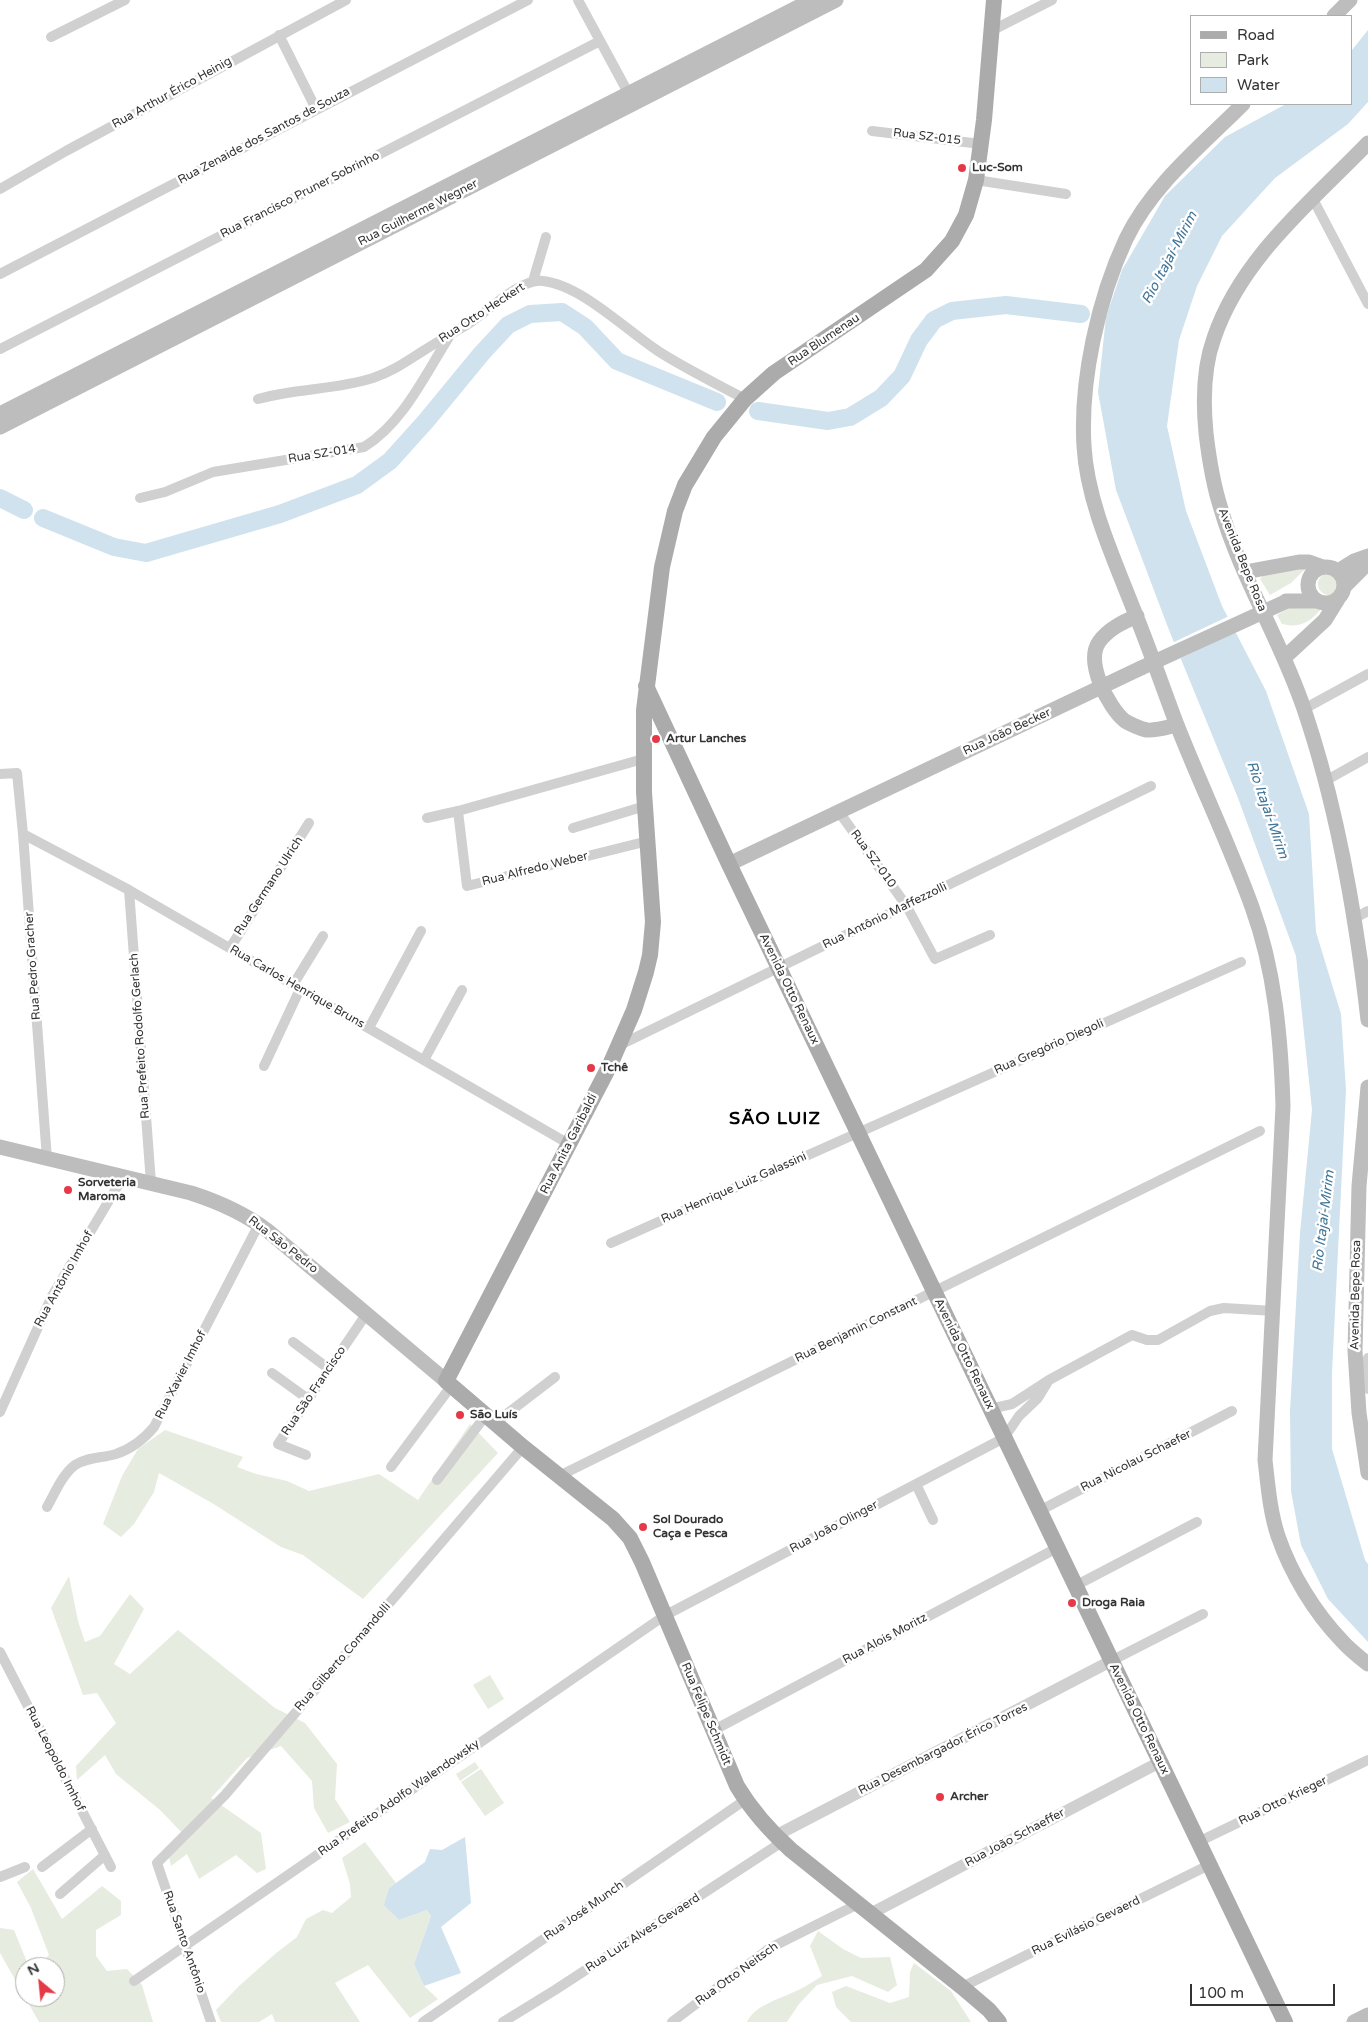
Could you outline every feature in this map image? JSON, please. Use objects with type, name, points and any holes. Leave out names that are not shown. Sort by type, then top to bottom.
[{"type":"main road","name":"Rua Guilherme Wegner","points":[[0,427],[70,385],[631,98],[812,0]]},
{"type":"main road","name":"Rua Guilherme Wegner","points":[[631,98],[836,0]]},
{"type":"main road","name":"Rua Blumenau","points":[[646,685],[662,567],[675,511],[685,485],[714,438],[744,399],[774,373],[926,270],[940,256],[960,228],[976,180],[994,0]]},
{"type":"main road","points":[[1335,15],[1350,0]]},
{"type":"main road","points":[[1242,105],[1157,190],[1127,238],[1102,301],[1090,356],[1084,420],[1084,449],[1092,496],[1177,725],[1253,908],[1264,946],[1281,1050],[1283,1106],[1265,1460],[1270,1504],[1278,1536],[1294,1572],[1316,1607],[1342,1642],[1368,1664]]},
{"type":"main road","name":"Avenida Bepe Rosa","points":[[1368,143],[1267,247],[1242,282],[1213,339],[1204,390],[1208,452],[1221,510],[1245,572],[1284,658],[1304,709],[1362,915],[1368,1020]]},
{"type":"main road","name":"Rua Guilherme Wegner","points":[[0,414],[70,385]]},
{"type":"main road","points":[[1338,570],[1368,556]]},
{"type":"main road","points":[[1245,572],[1309,562],[1338,570],[1344,580],[1342,592],[1325,620],[1284,658]]},
{"type":"main road","points":[[1323,567],[1313,573],[1308,583],[1312,596],[1317,601],[1324,603],[1332,602],[1368,563]]},
{"type":"main road","name":"Rua João Becker","points":[[729,864],[1102,686],[1285,602],[1308,583]]},
{"type":"main road","name":"Rua João Becker","points":[[1285,602],[1317,601]]},
{"type":"main road","points":[[1137,616],[1111,630],[1096,648],[1094,662],[1102,686],[1112,706],[1126,722],[1146,730],[1177,725]]},
{"type":"main road","name":"Avenida Otto Renaux","points":[[646,685],[729,864],[1285,2022]]},
{"type":"main road","name":"Rua Anita Garibaldi","points":[[449,1383],[620,1045],[634,1010],[650,956],[653,913],[644,806],[643,759],[646,685]]},
{"type":"main road","points":[[643,735],[652,725],[665,725]]},
{"type":"main road","name":"Avenida Bepe Rosa","points":[[1368,1087],[1358,1195],[1355,1351],[1358,1413],[1368,1472]]},
{"type":"main road","name":"Rua São Pedro","points":[[0,1147],[152,1183],[211,1200],[242,1214],[259,1224],[449,1383]]},
{"type":"main road","name":"Rua Felipe Schmidt","points":[[449,1383],[613,1520],[630,1538],[745,1800],[779,1839],[962,1987],[1000,2022]]},
{"type":"main road","points":[[1354,2022],[1368,2016]]},
{"type":"street","points":[[51,37],[124,0]]},
{"type":"street","name":"Rua Arthur Érico Heinig","points":[[0,189],[66,151],[346,0]]},
{"type":"street","name":"Rua Zenaide dos Santos de Souza","points":[[0,274],[528,0]]},
{"type":"street","points":[[578,0],[631,98]]},
{"type":"street","points":[[991,31],[1052,0]]},
{"type":"street","points":[[279,35],[316,109]]},
{"type":"street","name":"Rua Francisco Pruner Sobrinho","points":[[0,349],[600,41]]},
{"type":"street","name":"Rua SZ-015","points":[[872,131],[981,144]]},
{"type":"street","points":[[976,180],[1066,194]]},
{"type":"street","points":[[1313,199],[1368,304]]},
{"type":"street","points":[[533,281],[546,237]]},
{"type":"street","name":"Rua Otto Heckert","points":[[258,398],[374,378],[396,368],[476,319],[514,291],[533,281],[551,283],[575,293],[603,310],[663,354],[744,399]]},
{"type":"street","name":"Rua SZ-014","points":[[140,498],[165,492],[213,472],[364,447],[395,420],[451,334]]},
{"type":"street","points":[[1304,709],[1368,674]]},
{"type":"street","points":[[1325,781],[1368,757]]},
{"type":"street","points":[[427,818],[643,759]]},
{"type":"street","name":"Rua Pedro Gracher","points":[[0,774],[17,773],[24,834],[47,1159]]},
{"type":"street","name":"Rua Antônio Maffezzolli","points":[[620,1045],[1151,786]]},
{"type":"street","points":[[573,828],[644,806]]},
{"type":"street","name":"Rua Alfredo Weber","points":[[458,811],[467,886],[648,841]]},
{"type":"street","name":"Rua SZ-010","points":[[839,812],[906,905],[935,959],[990,935]]},
{"type":"street","name":"Rua Germano Ulrich","points":[[230,948],[309,823]]},
{"type":"street","name":"Rua Carlos Henrique Bruns","points":[[24,834],[129,890],[569,1144]]},
{"type":"street","name":"Rua Prefeito Rodolfo Gerlach","points":[[129,890],[152,1183]]},
{"type":"street","points":[[369,1028],[421,931]]},
{"type":"street","points":[[264,1066],[297,987],[323,936]]},
{"type":"street","name":"Rua Gregório Diegoli","points":[[858,1133],[1241,962]]},
{"type":"street","points":[[424,1060],[462,990]]},
{"type":"street","name":"Rua Benjamin Constant","points":[[559,1476],[1260,1131]]},
{"type":"street","name":"Rua Henrique Luiz Galassini","points":[[610,1243],[858,1133]]},
{"type":"street","name":"Rua Antônio Imhof","points":[[0,1412],[52,1296],[123,1177]]},
{"type":"street","name":"Rua Xavier Imhof","points":[[47,1507],[64,1478],[74,1466],[84,1461],[117,1454],[128,1449],[139,1442],[154,1427],[259,1224]]},
{"type":"street","points":[[990,1408],[1012,1404],[1049,1380],[1132,1335],[1148,1340],[1158,1340],[1210,1311],[1224,1308],[1274,1311]]},
{"type":"street","name":"Rua São Francisco","points":[[306,1455],[278,1444],[367,1314]]},
{"type":"street","points":[[293,1342],[329,1369]]},
{"type":"street","points":[[1368,1358],[1368,1389]]},
{"type":"street","points":[[272,1373],[308,1400]]},
{"type":"street","points":[[437,1480],[491,1419],[555,1377]]},
{"type":"street","points":[[1004,1438],[1019,1416],[1038,1398],[1049,1380]]},
{"type":"street","points":[[391,1467],[449,1383]]},
{"type":"street","name":"Rua Nicolau Schaefer","points":[[1039,1511],[1232,1411]]},
{"type":"street","name":"Rua João Olinger","points":[[664,1616],[1004,1438]]},
{"type":"street","name":"Rua Gilberto Comandolli","points":[[158,1863],[225,1795],[524,1447]]},
{"type":"street","points":[[916,1484],[933,1520]]},
{"type":"street","points":[[1075,1586],[1197,1522]]},
{"type":"street","name":"Rua Alois Moritz","points":[[714,1730],[1057,1548]]},
{"type":"street","points":[[1112,1661],[1203,1614]]},
{"type":"street","name":"Rua Prefeito Adolfo Walendowsky","points":[[134,1981],[664,1616]]},
{"type":"street","name":"Rua Leopoldo Imhof","points":[[0,1652],[111,1866]]},
{"type":"street","name":"Rua Desembargador Érico Torres","points":[[779,1839],[1112,1661]]},
{"type":"street","name":"Rua Otto Krieger","points":[[1198,1842],[1368,1760]]},
{"type":"street","name":"Rua João Schaeffer","points":[[864,1909],[1160,1762]]},
{"type":"street","name":"Rua José Munch","points":[[424,2022],[745,1800]]},
{"type":"street","points":[[42,1867],[92,1829]]},
{"type":"street","name":"Rua Luiz Alves Gevaerd","points":[[503,2022],[555,1990],[779,1839]]},
{"type":"street","points":[[60,1894],[105,1855]]},
{"type":"street","name":"Rua Santo Antônio","points":[[158,1863],[184,1946],[211,2022]]},
{"type":"street","name":"Rua Evilásio Gevaerd","points":[[962,1987],[1209,1865]]},
{"type":"street","points":[[0,1877],[24,1867]]},
{"type":"street","name":"Rua Otto Neitsch","points":[[672,2022],[770,1948],[864,1909]]},
{"type":"green space","points":[[1309,565],[1291,583],[1270,595],[1260,579],[1265,573]]},
{"type":"green space","points":[[1329,573],[1337,576],[1340,584],[1337,592],[1329,595],[1321,592],[1318,584],[1321,576]]},
{"type":"green space","points":[[1305,605],[1324,606],[1306,622],[1295,625],[1282,624],[1277,615],[1291,607]]},
{"type":"green space","points":[[470,1424],[498,1453],[363,1599],[303,1555],[281,1547],[212,1503],[159,1473],[154,1492],[134,1524],[121,1537],[103,1524],[122,1476],[138,1449],[165,1430],[243,1457],[237,1467],[256,1474],[287,1481],[309,1491],[379,1474],[418,1500]]},
{"type":"green space","points":[[69,1576],[78,1621],[85,1642],[100,1636],[130,1594],[144,1609],[114,1664],[130,1674],[178,1630],[275,1708],[305,1723],[337,1764],[335,1799],[350,1822],[328,1833],[314,1808],[312,1781],[281,1746],[247,1758],[211,1798],[261,1833],[266,1869],[257,1873],[236,1855],[199,1879],[187,1854],[171,1866],[169,1857],[188,1839],[160,1810],[116,1774],[105,1755],[77,1780],[76,1766],[116,1723],[97,1693],[83,1695],[51,1608]]},
{"type":"green space","points":[[490,1675],[504,1699],[488,1709],[473,1685]]},
{"type":"green space","points":[[475,1762],[479,1768],[460,1781],[456,1774]]},
{"type":"green space","points":[[481,1769],[504,1803],[485,1816],[461,1782]]},
{"type":"green space","points":[[365,1842],[396,1883],[389,1888],[385,1905],[399,1920],[427,1910],[431,1916],[414,1964],[424,1986],[438,1999],[410,2018],[368,1965],[335,1983],[360,2022],[275,2022],[272,2014],[259,2022],[221,2022],[216,2010],[239,1986],[297,1937],[306,1919],[323,1910],[332,1913],[351,1897],[350,1884],[342,1858]]},
{"type":"green space","points":[[33,1869],[62,1919],[102,1886],[121,1901],[121,1915],[96,1930],[96,1956],[107,1971],[127,1969],[142,1985],[153,2022],[39,2022],[31,2007],[65,2007],[65,1957],[47,1957],[49,1955],[31,1908],[17,1882]]},
{"type":"green space","points":[[0,1928],[14,1930],[25,1957],[15,1957],[15,1980],[0,1953]]},
{"type":"green space","points":[[818,1931],[843,1949],[861,1958],[890,1957],[897,1985],[888,1992],[852,1976],[817,1985],[799,2004],[787,2022],[747,2022],[750,2016],[761,2007],[801,1989],[822,1976],[810,1946]]},
{"type":"green space","points":[[914,1963],[951,1991],[971,2022],[851,2022],[836,2007],[832,1992],[846,1986],[890,2003],[909,1997],[910,1972]]},
{"type":"water","name":"Rio Itajaí-Mirim","points":[[1368,30],[1368,102],[1348,124],[1275,178],[1222,236],[1197,286],[1179,340],[1167,426],[1186,511],[1222,606],[1266,691],[1309,814],[1316,932],[1341,1014],[1346,1090],[1332,1372],[1332,1449],[1365,1560],[1368,1564],[1368,1642],[1328,1599],[1301,1545],[1291,1491],[1290,1411],[1300,1233],[1312,1110],[1296,956],[1238,798],[1169,630],[1116,490],[1098,392],[1106,317],[1122,270],[1165,196],[1225,137],[1284,105],[1353,105],[1353,49]]},
{"type":"water","points":[[465,1837],[471,1903],[441,1927],[461,1973],[424,1986],[414,1964],[431,1916],[427,1910],[399,1920],[384,1905],[389,1888],[425,1862],[430,1849],[442,1850]]},
{"type":"pier","points":[[1229,616],[1237,631],[1179,659],[1172,643]]},
{"type":"waterway","points":[[758,411],[828,421],[850,417],[881,398],[902,376],[919,340],[934,320],[952,311],[1006,305],[1081,314]]},
{"type":"waterway","points":[[43,518],[114,547],[146,553],[280,514],[357,485],[390,461],[508,325],[530,314],[562,312],[585,327],[617,361],[717,402]]},
{"type":"waterway","points":[[0,498],[24,510]]},
{"type":"place","name":"Luc-Som","points":[[962,168]]},
{"type":"place","name":"Artur Lanches","points":[[656,739]]},
{"type":"place","name":"Tchê","points":[[591,1068]]},
{"type":"place","name":"Sorveteria Maroma","points":[[68,1190]]},
{"type":"place","name":"São Luís","points":[[460,1415]]},
{"type":"place","name":"Sol Dourado Caça e Pesca","points":[[643,1527]]},
{"type":"place","name":"Droga Raia","points":[[1072,1603]]},
{"type":"place","name":"Archer","points":[[940,1797]]},
{"type":"district","name":"SÃO LUIZ","points":[[775,1119]]}]
